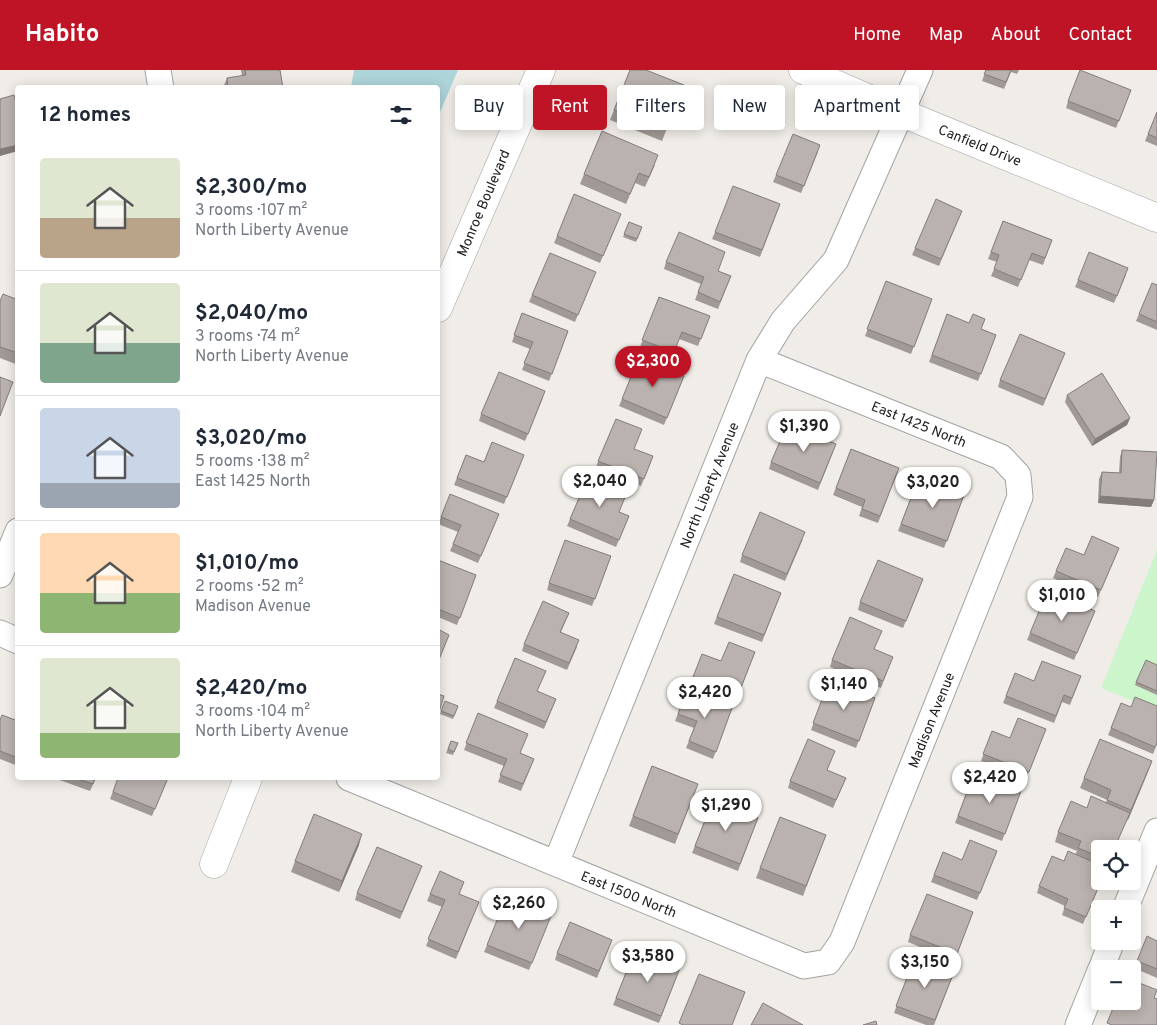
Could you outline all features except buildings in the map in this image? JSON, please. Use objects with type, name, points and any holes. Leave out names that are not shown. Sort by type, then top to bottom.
[{"type":"street","points":[[158,70],[160,85]]},
{"type":"street","name":"Monroe Boulevard","points":[[440,303],[541,70]]},
{"type":"street","name":"Canfield Drive","points":[[804,70],[838,85]]},
{"type":"street","name":"North Liberty Avenue","points":[[914,85],[920,70]]},
{"type":"street","name":"Canfield Drive","points":[[919,120],[1157,218]]},
{"type":"street","name":"North Liberty Avenue","points":[[556,863],[759,360],[783,321],[836,260],[894,130]]},
{"type":"street","name":"East 1425 North","points":[[759,360],[1001,457],[1018,475]]},
{"type":"street","name":"Madison Avenue","points":[[828,962],[842,942],[1020,497],[1018,475]]},
{"type":"street","points":[[0,575],[15,538]]},
{"type":"street","points":[[0,633],[15,640]]},
{"type":"street","points":[[214,864],[247,780]]},
{"type":"street","name":"East 1500 North","points":[[354,780],[804,966],[828,962]]},
{"type":"street","points":[[1129,900],[1157,831]]},
{"type":"street","points":[[1078,1025],[1091,992]]},
{"type":"green space","points":[[1157,550],[1157,711],[1101,688]]},
{"type":"water","points":[[354,70],[458,70],[440,112],[440,85],[351,85]]}]
